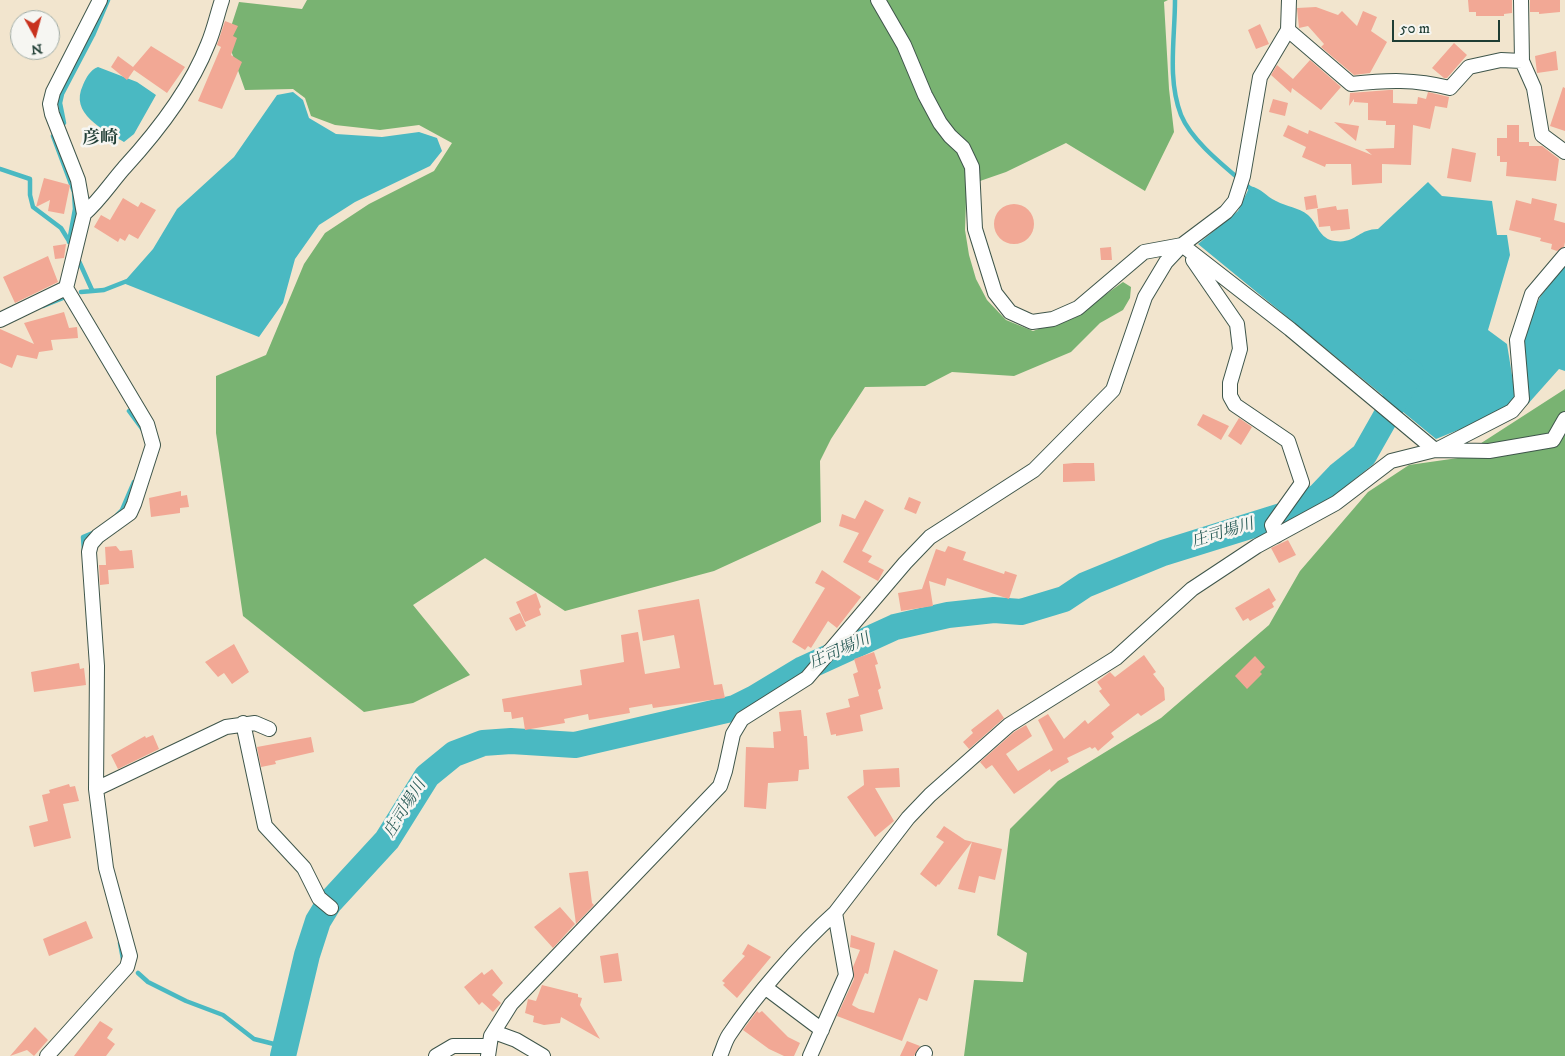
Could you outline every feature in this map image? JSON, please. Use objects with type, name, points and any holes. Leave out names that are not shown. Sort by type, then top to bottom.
[{"type":"street","points":[[47,1056],[127,967],[130,956],[106,868],[96,789],[98,666],[89,552],[91,544],[98,536],[130,513],[153,445],[147,424],[66,288],[84,214],[78,180],[52,114],[50,104],[53,92],[100,0]]},
{"type":"street","points":[[84,214],[101,199],[146,144],[194,72],[208,44],[222,0]]},
{"type":"street","points":[[878,0],[904,45],[925,95],[940,122],[950,136],[963,148],[972,168],[975,229],[996,293],[1010,312],[1032,322],[1053,319],[1078,308],[1144,252],[1182,245],[1290,329],[1435,450],[1489,451],[1552,440],[1565,419]]},
{"type":"street","points":[[436,1056],[453,1046],[489,1051],[494,1032],[511,1004],[720,786],[733,734],[742,719],[807,678],[905,563],[930,537],[1034,470],[1113,390],[1145,296],[1166,262],[1182,245],[1226,212],[1234,201],[1242,181],[1260,77],[1288,30],[1289,0]]},
{"type":"street","points":[[1521,0],[1522,61],[1534,88],[1542,135],[1565,152]]},
{"type":"street","points":[[1288,30],[1351,84],[1392,79],[1422,81],[1450,88],[1469,67],[1501,60],[1522,61]]},
{"type":"street","points":[[1182,245],[1237,324],[1240,349],[1230,383],[1230,396],[1235,405],[1288,441],[1302,483],[1272,525],[1276,536]]},
{"type":"street","points":[[720,1056],[727,1036],[819,927],[835,914],[908,818],[1009,725],[1116,658],[1192,589],[1276,536],[1336,503],[1391,461],[1435,450],[1512,411],[1522,398],[1516,340],[1532,294],[1565,255]]},
{"type":"street","points":[[0,320],[66,288]]},
{"type":"street","points":[[96,789],[226,727],[254,723],[269,729]]},
{"type":"street","points":[[243,724],[265,826],[304,868],[319,898],[331,908]]},
{"type":"street","points":[[810,1056],[846,975],[835,914]]},
{"type":"street","points":[[766,988],[822,1030]]},
{"type":"street","points":[[494,1032],[516,1040],[543,1056]]},
{"type":"green space","points":[[307,0],[1168,0],[1164,2],[1169,89],[1174,132],[1145,191],[1066,143],[1006,172],[980,181],[966,201],[965,230],[969,255],[976,279],[987,300],[1006,320],[1033,331],[1077,315],[1123,282],[1131,287],[1130,298],[1123,310],[1100,323],[1071,352],[1014,376],[952,372],[925,386],[865,387],[831,439],[820,461],[821,522],[714,571],[565,611],[485,558],[413,605],[470,675],[413,703],[364,712],[243,616],[216,433],[216,376],[266,355],[304,264],[325,233],[369,204],[434,171],[452,143],[419,125],[380,130],[335,125],[311,116],[305,98],[293,89],[245,90],[227,39],[239,2],[302,9]]},
{"type":"green space","points":[[1565,389],[1565,1056],[964,1056],[974,980],[1023,982],[1027,953],[997,935],[1010,829],[1058,781],[1161,718],[1269,625],[1300,571],[1368,492],[1409,465],[1458,458]]},
{"type":"water","points":[[98,67],[137,82],[156,95],[134,134],[124,142],[90,120],[81,104],[80,95],[84,82],[91,72]]},
{"type":"water","points":[[293,92],[303,100],[309,118],[336,134],[382,137],[419,132],[437,138],[442,151],[430,166],[355,202],[319,225],[295,259],[283,303],[259,337],[123,283],[153,249],[177,209],[234,157],[277,95]]},
{"type":"water","points":[[1428,182],[1442,196],[1492,201],[1497,235],[1507,235],[1510,255],[1488,330],[1507,344],[1516,400],[1500,413],[1436,439],[1198,244],[1238,211],[1250,186],[1284,205],[1304,212],[1325,237],[1330,240],[1342,241],[1353,239],[1366,231],[1378,229]]},
{"type":"water","points":[[1565,265],[1565,371],[1559,369],[1527,405],[1522,338],[1540,297]]},
{"type":"building","points":[[1468,0],[1512,0],[1512,13],[1504,14],[1504,16],[1476,16],[1476,12],[1469,12]]},
{"type":"building","points":[[1530,0],[1560,0],[1560,12],[1539,14],[1539,12],[1530,12]]},
{"type":"building","points":[[1316,7],[1338,15],[1342,11],[1357,26],[1363,11],[1377,17],[1371,31],[1387,42],[1370,73],[1354,75],[1321,47],[1324,44],[1308,26],[1299,28],[1297,8]]},
{"type":"building","points":[[225,21],[238,26],[233,36],[237,38],[231,55],[242,62],[222,109],[198,101],[221,47],[217,45]]},
{"type":"building","points":[[1260,24],[1269,44],[1256,49],[1248,30]]},
{"type":"building","points":[[1454,43],[1467,55],[1447,78],[1444,78],[1432,68]]},
{"type":"building","points":[[151,46],[185,67],[167,93],[134,70],[127,80],[111,67],[118,56],[133,67]]},
{"type":"building","points":[[1556,51],[1558,70],[1537,73],[1535,56]]},
{"type":"building","points":[[1310,60],[1341,87],[1321,110],[1292,88],[1291,93],[1271,75],[1277,65],[1293,79]]},
{"type":"building","points":[[1563,87],[1565,88],[1565,131],[1550,126]]},
{"type":"building","points":[[1393,90],[1393,103],[1417,104],[1418,97],[1426,99],[1428,92],[1449,97],[1447,108],[1435,106],[1430,129],[1413,125],[1411,165],[1382,164],[1382,183],[1352,185],[1351,164],[1326,164],[1325,167],[1302,157],[1306,147],[1283,136],[1288,125],[1308,134],[1309,130],[1372,155],[1365,149],[1394,148],[1395,125],[1386,125],[1386,121],[1368,120],[1368,103],[1354,102],[1354,99],[1349,106],[1350,93]]},
{"type":"building","points":[[1273,99],[1288,103],[1285,116],[1269,112]]},
{"type":"building","points":[[1334,122],[1359,126],[1356,141]]},
{"type":"building","points":[[1507,125],[1519,125],[1519,142],[1529,142],[1529,146],[1542,146],[1559,159],[1556,181],[1506,176],[1507,162],[1500,162],[1500,156],[1497,156],[1497,138],[1507,138]]},
{"type":"building","points":[[1452,148],[1476,153],[1471,182],[1447,178]]},
{"type":"building","points":[[44,178],[70,185],[64,214],[48,211],[50,200],[36,207]]},
{"type":"building","points":[[1316,195],[1318,208],[1306,210],[1304,197]]},
{"type":"building","points":[[123,198],[138,207],[141,202],[156,210],[138,239],[129,234],[125,241],[120,238],[118,242],[94,227],[101,215],[110,220]]},
{"type":"building","points":[[1532,198],[1557,204],[1554,220],[1565,223],[1565,242],[1564,247],[1557,251],[1551,249],[1552,244],[1540,241],[1541,238],[1509,230],[1516,200],[1531,204]]},
{"type":"building","points":[[1010,204],[1018,204],[1025,207],[1031,213],[1034,224],[1031,235],[1025,241],[1018,244],[1010,244],[1003,241],[997,235],[994,228],[994,220],[997,213],[1003,207]]},
{"type":"building","points":[[1336,206],[1337,210],[1348,209],[1350,229],[1331,231],[1330,226],[1319,227],[1317,209]]},
{"type":"building","points":[[66,244],[64,258],[55,259],[53,246]]},
{"type":"building","points":[[1111,247],[1112,260],[1101,260],[1100,248]]},
{"type":"building","points":[[48,256],[58,282],[15,303],[3,277]]},
{"type":"building","points":[[64,312],[69,328],[77,327],[78,338],[51,340],[53,350],[39,352],[37,359],[17,355],[12,368],[0,363],[0,329],[34,344],[24,323]]},
{"type":"building","points":[[1203,414],[1229,426],[1221,440],[1197,425]]},
{"type":"building","points":[[1239,418],[1252,427],[1241,445],[1228,436]]},
{"type":"building","points":[[1094,463],[1095,481],[1063,482],[1063,464]]},
{"type":"building","points":[[181,491],[181,496],[187,495],[189,507],[180,508],[180,513],[151,517],[149,498]]},
{"type":"building","points":[[909,497],[921,502],[916,514],[904,509]]},
{"type":"building","points":[[865,500],[884,510],[862,551],[872,556],[868,562],[884,570],[878,581],[843,562],[859,533],[839,526],[842,514],[855,519]]},
{"type":"building","points":[[1288,540],[1296,555],[1279,563],[1271,548]]},
{"type":"building","points":[[116,546],[120,551],[132,550],[134,568],[108,570],[109,584],[100,585],[99,565],[106,565],[105,547]]},
{"type":"building","points":[[948,546],[966,552],[963,560],[1004,574],[1005,571],[1017,575],[1009,599],[947,578],[945,586],[929,581],[933,606],[901,611],[898,593],[922,589],[936,549],[945,552]]},
{"type":"building","points":[[822,570],[861,597],[837,628],[828,621],[811,648],[808,646],[805,650],[792,642],[825,588],[815,583]]},
{"type":"building","points":[[1269,588],[1276,600],[1272,603],[1274,607],[1250,621],[1248,618],[1243,621],[1235,608]]},
{"type":"building","points":[[536,593],[541,607],[539,609],[541,615],[525,622],[516,602]]},
{"type":"building","points":[[699,599],[714,685],[722,684],[725,698],[653,708],[652,704],[629,708],[630,713],[589,720],[588,714],[564,719],[565,723],[525,730],[523,717],[512,719],[511,712],[504,712],[502,699],[582,685],[580,670],[624,662],[621,635],[638,632],[645,674],[680,668],[674,635],[643,641],[638,610]]},
{"type":"building","points":[[520,613],[526,626],[516,631],[509,618]]},
{"type":"building","points":[[234,644],[249,672],[232,684],[224,673],[218,677],[205,662]]},
{"type":"building","points":[[874,652],[878,664],[875,665],[881,688],[878,690],[883,709],[860,715],[863,731],[836,736],[836,734],[831,735],[826,713],[850,707],[848,699],[859,696],[853,674],[858,672],[854,659]]},
{"type":"building","points":[[1144,655],[1156,672],[1153,674],[1164,688],[1165,700],[1141,716],[1138,713],[1111,733],[1114,737],[1098,751],[1095,747],[1092,749],[1090,747],[1067,758],[1069,762],[1051,772],[1050,769],[1014,794],[992,765],[986,769],[980,762],[1014,732],[1026,725],[1032,736],[1006,754],[1018,771],[1053,750],[1038,720],[1048,714],[1064,739],[1085,720],[1088,724],[1110,705],[1099,691],[1102,689],[1097,682],[1110,672],[1115,677]]},
{"type":"building","points":[[1255,656],[1265,667],[1260,672],[1262,674],[1247,689],[1235,676]]},
{"type":"building","points":[[79,663],[80,669],[84,668],[86,685],[34,692],[31,672]]},
{"type":"building","points":[[998,709],[1004,718],[969,749],[963,742],[973,733],[971,730]]},
{"type":"building","points":[[801,710],[804,736],[807,736],[809,769],[799,770],[798,781],[768,783],[766,809],[744,807],[746,747],[774,748],[773,732],[781,731],[779,712]]},
{"type":"building","points":[[153,735],[159,749],[118,769],[111,755],[145,736],[146,738]]},
{"type":"building","points":[[311,737],[314,752],[275,761],[276,764],[261,767],[257,747]]},
{"type":"building","points":[[899,768],[900,787],[875,788],[894,821],[875,837],[847,797],[864,785],[863,770]]},
{"type":"building","points":[[69,784],[70,787],[75,786],[79,801],[63,804],[71,838],[34,847],[29,826],[48,821],[42,795],[50,793],[49,790]]},
{"type":"building","points":[[944,826],[965,840],[1002,849],[995,880],[979,876],[975,893],[958,889],[972,842],[936,887],[920,874],[944,842],[936,837]]},
{"type":"building","points":[[588,871],[592,903],[594,905],[576,924],[569,873]]},
{"type":"building","points":[[560,907],[575,924],[553,948],[534,927]]},
{"type":"building","points":[[86,921],[93,938],[49,956],[43,939]]},
{"type":"building","points":[[851,935],[875,943],[868,974],[865,973],[852,1005],[859,1009],[874,1013],[894,950],[938,970],[927,1001],[919,998],[902,1041],[837,1016],[854,979],[853,967],[860,950],[850,947]]},
{"type":"building","points":[[748,944],[771,957],[737,998],[723,985],[725,983],[722,981],[745,956],[742,954]]},
{"type":"building","points":[[618,953],[622,981],[604,983],[600,956]]},
{"type":"building","points":[[492,969],[503,983],[492,995],[501,1003],[493,1012],[482,1002],[479,1005],[464,987],[482,972],[484,975]]},
{"type":"building","points":[[542,985],[578,994],[578,997],[582,998],[580,1005],[600,1039],[561,1017],[560,1023],[544,1025],[533,1022],[534,1016],[525,1013],[528,999],[536,1001]]},
{"type":"building","points":[[757,1011],[759,1013],[762,1011],[788,1037],[800,1043],[794,1056],[784,1056],[769,1049],[743,1030]]},
{"type":"building","points":[[100,1021],[113,1029],[107,1038],[115,1044],[106,1056],[74,1056]]},
{"type":"building","points":[[35,1027],[48,1040],[34,1056],[27,1050],[10,1056]]},
{"type":"building","points":[[907,1041],[920,1046],[914,1056],[900,1056]]},
{"type":"waterway","points":[[64,123],[60,103],[62,94],[93,35],[108,0]]},
{"type":"waterway","points":[[1175,0],[1173,73],[1174,87],[1181,115],[1203,147],[1253,191]]},
{"type":"waterway","points":[[53,136],[74,192],[75,209],[69,242]]},
{"type":"waterway","points":[[0,169],[30,179],[30,195],[33,207],[61,228],[69,241]]},
{"type":"waterway","points":[[78,259],[92,290]]},
{"type":"waterway","points":[[81,292],[104,290],[127,281]]},
{"type":"waterway","points":[[43,306],[63,298]]},
{"type":"waterway","name":"庄司場川","points":[[283,1056],[307,955],[318,921],[329,903],[387,840],[427,776],[454,754],[483,743],[511,741],[575,745],[735,708],[803,669],[895,627],[948,615],[994,610],[1021,612],[1064,599],[1085,585],[1163,553],[1288,514],[1319,496],[1339,475],[1364,455],[1411,372]]},
{"type":"waterway","points":[[129,411],[143,430]]},
{"type":"waterway","points":[[117,515],[122,510],[134,482]]},
{"type":"waterway","points":[[84,551],[83,537],[95,532]]},
{"type":"waterway","points":[[120,943],[123,959]]},
{"type":"waterway","points":[[138,973],[148,982],[186,1001],[223,1015],[254,1039],[286,1047]]},
{"type":"district","name":"彦崎","points":[[100,139]]}]
